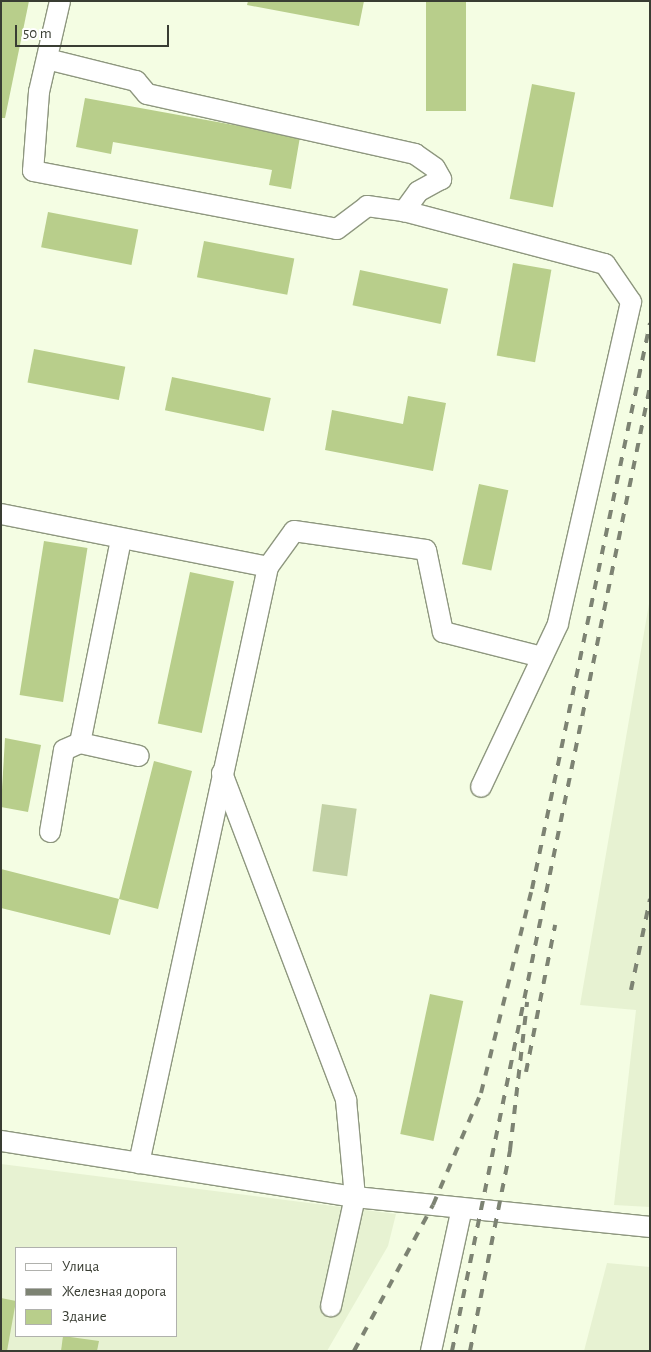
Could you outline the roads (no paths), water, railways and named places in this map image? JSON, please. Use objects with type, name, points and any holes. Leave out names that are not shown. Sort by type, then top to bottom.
[{"type":"street","points":[[60,1],[39,92],[33,171],[337,230],[368,206],[404,211],[605,264],[631,302],[558,624],[481,787]]},
{"type":"street","points":[[47,59],[136,81],[147,94],[414,154],[435,168],[441,179],[418,192],[404,211]]},
{"type":"street","points":[[1,514],[121,540],[268,567]]},
{"type":"street","points":[[139,1163],[268,567],[294,531],[426,550],[443,632],[542,657]]},
{"type":"street","points":[[80,742],[121,540]]},
{"type":"street","points":[[50,832],[64,750],[80,742],[139,756]]},
{"type":"street","points":[[222,773],[346,1100],[355,1197],[331,1306]]},
{"type":"street","points":[[1,1141],[355,1197],[650,1227]]},
{"type":"street","points":[[431,1351],[462,1208]]},
{"type":"railway","points":[[354,1351],[433,1205],[481,1093],[532,889],[650,323]]},
{"type":"railway","points":[[452,1351],[650,386]]},
{"type":"railway","points":[[631,990],[650,899]]},
{"type":"railway","points":[[526,1072],[555,925]]},
{"type":"railway","points":[[470,1351],[510,1150],[527,1002]]}]
